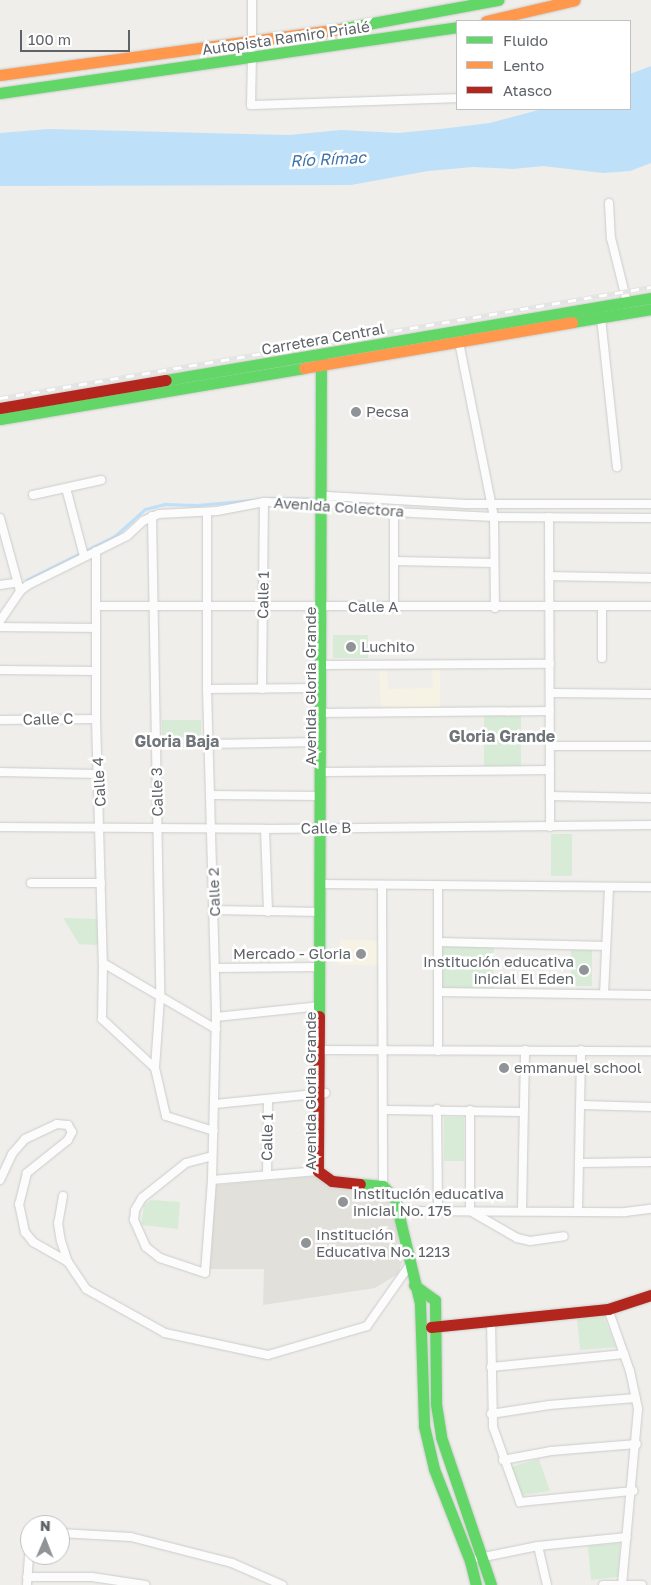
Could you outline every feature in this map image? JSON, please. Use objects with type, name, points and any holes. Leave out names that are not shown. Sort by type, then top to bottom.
[{"type":"main road","name":"Autopista Ramiro Prialé","points":[[0,75],[342,29],[498,0]]},
{"type":"main road","points":[[490,20],[575,0]]},
{"type":"main road","name":"Autopista Ramiro Prialé","points":[[0,93],[456,27]]},
{"type":"main road","name":"Carretera Central","points":[[0,419],[651,298]]},
{"type":"main road","name":"Carretera Central","points":[[0,408],[323,359],[458,342],[651,309]]},
{"type":"main road","name":"Avenida Gloria Grande","points":[[323,359],[325,501],[324,606],[320,688],[326,772],[323,828],[322,1050],[326,1179]]},
{"type":"main road","name":"Avenida Gloria Grande","points":[[323,828],[320,796],[320,742],[326,665],[324,606]]},
{"type":"main road","name":"Avenida Gloria Grande","points":[[322,1050],[320,967],[323,884]]},
{"type":"main road","name":"Avenida Gloria Grande","points":[[322,1093],[318,1171],[326,1179]]},
{"type":"main road","points":[[326,1179],[383,1186],[395,1199],[422,1327],[424,1426],[434,1469],[470,1561],[476,1585]]},
{"type":"main road","points":[[414,1285],[432,1294],[438,1326],[436,1404],[441,1437],[483,1556],[490,1585]]},
{"type":"main road","points":[[422,1327],[608,1309],[651,1295]]},
{"type":"street","points":[[252,0],[251,105],[456,98]]},
{"type":"street","points":[[609,203],[611,238],[627,302]]},
{"type":"street","points":[[601,318],[617,467]]},
{"type":"street","points":[[458,342],[494,517],[495,608]]},
{"type":"street","points":[[33,495],[101,480]]},
{"type":"street","points":[[66,488],[84,556]]},
{"type":"street","name":"Avenida Colectora","points":[[325,501],[394,512],[494,517],[651,518]]},
{"type":"street","name":"Avenida Colectora","points":[[152,516],[207,512],[264,502],[651,504]]},
{"type":"street","name":"Calle 1","points":[[262,688],[264,502]]},
{"type":"street","name":"Calle 2","points":[[207,512],[206,689],[215,910],[216,1029],[212,1180],[205,1273],[160,1258],[146,1246],[134,1220],[135,1210],[142,1198],[186,1163],[212,1156]]},
{"type":"street","points":[[394,512],[394,607]]},
{"type":"street","points":[[0,621],[20,591],[84,556],[127,536],[152,516]]},
{"type":"street","name":"Calle 3","points":[[152,516],[160,998],[155,1068],[166,1116],[214,1131]]},
{"type":"street","points":[[549,517],[547,606],[550,664],[550,827]]},
{"type":"street","points":[[0,518],[15,584],[20,591]]},
{"type":"street","name":"Calle 4","points":[[96,551],[96,719],[101,828],[102,1013],[104,1024],[155,1068]]},
{"type":"street","points":[[394,561],[494,563]]},
{"type":"street","points":[[549,576],[651,578]]},
{"type":"street","points":[[0,585],[15,584]]},
{"type":"street","name":"Calle A","points":[[96,606],[495,608],[651,606]]},
{"type":"street","points":[[602,606],[602,658]]},
{"type":"street","points":[[0,626],[96,628]]},
{"type":"street","points":[[326,665],[550,664]]},
{"type":"street","points":[[0,670],[96,671]]},
{"type":"street","points":[[206,689],[320,688]]},
{"type":"street","points":[[550,693],[651,694]]},
{"type":"street","points":[[323,713],[550,711]]},
{"type":"street","name":"Calle C","points":[[0,720],[96,719]]},
{"type":"street","points":[[209,744],[320,742]]},
{"type":"street","points":[[550,746],[651,746]]},
{"type":"street","points":[[326,772],[550,770]]},
{"type":"street","points":[[0,772],[98,774]]},
{"type":"street","points":[[210,795],[320,796]]},
{"type":"street","points":[[550,796],[651,798]]},
{"type":"street","name":"Calle B","points":[[0,827],[266,829],[651,825]]},
{"type":"street","points":[[266,829],[268,912]]},
{"type":"street","points":[[31,883],[101,883]]},
{"type":"street","points":[[323,884],[651,887]]},
{"type":"street","points":[[382,884],[385,1110],[383,1186]]},
{"type":"street","points":[[438,885],[438,1051]]},
{"type":"street","points":[[604,994],[609,887]]},
{"type":"street","points":[[215,910],[321,912]]},
{"type":"street","points":[[438,942],[606,946]]},
{"type":"street","points":[[103,963],[216,1029]]},
{"type":"street","points":[[216,968],[320,967]]},
{"type":"street","points":[[438,992],[651,995]]},
{"type":"street","points":[[216,1017],[320,1006]]},
{"type":"street","points":[[322,1050],[651,1051]]},
{"type":"street","points":[[522,1210],[525,1050]]},
{"type":"street","points":[[578,1212],[581,1163],[581,1050]]},
{"type":"street","points":[[215,1104],[322,1093]]},
{"type":"street","name":"Calle 1","points":[[267,1175],[268,1099]]},
{"type":"street","points":[[582,1105],[651,1108]]},
{"type":"street","points":[[385,1110],[437,1109],[523,1112]]},
{"type":"street","points":[[437,1109],[438,1211]]},
{"type":"street","points":[[470,1110],[470,1211]]},
{"type":"street","points":[[0,1180],[12,1154],[25,1139],[57,1124],[68,1125],[72,1132],[68,1140],[27,1173],[19,1204],[25,1232],[33,1242],[68,1262]]},
{"type":"street","points":[[581,1163],[651,1162]]},
{"type":"street","points":[[212,1180],[318,1171]]},
{"type":"street","points":[[63,1196],[58,1223],[68,1262],[86,1290],[165,1333],[268,1355],[367,1326],[409,1266]]},
{"type":"street","points":[[398,1211],[522,1210],[578,1212],[651,1209]]},
{"type":"street","points":[[470,1211],[517,1238],[530,1241],[564,1236]]},
{"type":"street","points":[[608,1309],[624,1354],[636,1398],[637,1444],[622,1584]]},
{"type":"street","points":[[491,1321],[492,1414],[503,1460],[520,1502],[633,1491]]},
{"type":"street","points":[[491,1367],[624,1354]]},
{"type":"street","points":[[492,1414],[549,1405],[636,1398]]},
{"type":"street","points":[[503,1460],[551,1451],[637,1444]]},
{"type":"street","points":[[70,1534],[131,1537],[232,1563],[282,1585]]},
{"type":"street","points":[[470,1561],[483,1556],[538,1546],[628,1537]]},
{"type":"street","points":[[538,1546],[547,1585]]},
{"type":"street","points":[[28,1565],[27,1581],[92,1577],[145,1585]]},
{"type":"street","points":[[603,1585],[642,1585]]},
{"type":"shaded area","points":[[432,669],[440,670],[440,708],[381,708],[379,671],[387,671],[388,689],[433,688]]},
{"type":"shaded area","name":"Mercado - Gloria","points":[[340,940],[382,941],[381,966],[339,965]]},
{"type":"shaded area","name":"Institución Educativa No. 1213","points":[[318,1176],[325,1184],[381,1190],[393,1202],[402,1262],[398,1274],[375,1288],[263,1305],[264,1269],[210,1269],[216,1185]]},
{"type":"green space","name":"Luchito","points":[[333,635],[368,635],[368,658],[333,658]]},
{"type":"green space","points":[[484,715],[521,715],[521,766],[484,766]]},
{"type":"green space","points":[[162,720],[201,720],[201,737],[162,737]]},
{"type":"green space","points":[[551,834],[572,834],[572,876],[551,876]]},
{"type":"green space","points":[[63,918],[98,919],[98,945],[79,944]]},
{"type":"green space","points":[[440,944],[494,945],[493,989],[439,988]]},
{"type":"green space","points":[[571,948],[592,948],[592,986],[571,986]]},
{"type":"green space","points":[[444,1117],[464,1117],[464,1161],[444,1161]]},
{"type":"green space","points":[[151,1200],[180,1202],[178,1229],[141,1225],[144,1205]]},
{"type":"green space","points":[[604,1317],[616,1347],[580,1350],[577,1318]]},
{"type":"green space","points":[[539,1459],[550,1491],[522,1495],[510,1467]]},
{"type":"green space","points":[[620,1543],[618,1577],[591,1580],[588,1546]]},
{"type":"water","name":"Río Rímac","points":[[651,66],[651,163],[630,171],[603,173],[543,166],[513,169],[473,167],[428,171],[351,185],[0,186],[0,133],[49,129],[289,135],[341,130],[398,133],[490,123],[538,110],[631,110],[631,74]]},
{"type":"waterway","points":[[270,498],[317,499]]},
{"type":"waterway","points":[[26,580],[115,536],[145,509],[165,504],[196,505],[264,499]]},
{"type":"railway","points":[[0,398],[651,287]]},
{"type":"traffic: fast","points":[[340,29],[498,0]]},
{"type":"traffic: fast","points":[[0,93],[456,27]]},
{"type":"traffic: fast","points":[[166,380],[651,298]]},
{"type":"traffic: fast","points":[[572,322],[651,309]]},
{"type":"traffic: fast","points":[[319,1016],[321,359]]},
{"type":"traffic: fast","points":[[0,419],[304,368]]},
{"type":"traffic: fast","points":[[360,1184],[383,1186],[395,1199],[420,1303],[424,1426],[434,1469],[470,1561],[476,1585]]},
{"type":"traffic: fast","points":[[414,1285],[435,1300],[436,1404],[441,1437],[491,1585]]},
{"type":"traffic: slow","points":[[490,20],[575,0]]},
{"type":"traffic: slow","points":[[0,75],[340,29]]},
{"type":"traffic: slow","points":[[304,368],[572,322]]},
{"type":"traffic: jam","points":[[0,408],[166,380]]},
{"type":"traffic: jam","points":[[319,1016],[318,1171],[332,1181],[360,1184]]},
{"type":"traffic: jam","points":[[431,1327],[608,1309],[651,1295]]},
{"type":"place","name":"Pecsa","points":[[356,412]]},
{"type":"place","name":"Luchito","points":[[351,647]]},
{"type":"place","name":"Mercado - Gloria","points":[[361,954]]},
{"type":"place","name":"Institución educativa inicial El Eden","points":[[584,970]]},
{"type":"place","name":"emmanuel school","points":[[504,1068]]},
{"type":"place","name":"Institución educativa inicial No. 175","points":[[343,1202]]},
{"type":"place","name":"Institución Educativa No. 1213","points":[[306,1243]]},
{"type":"district","name":"Gloria Grande","points":[[502,736]]},
{"type":"district","name":"Gloria Baja","points":[[177,741]]}]
